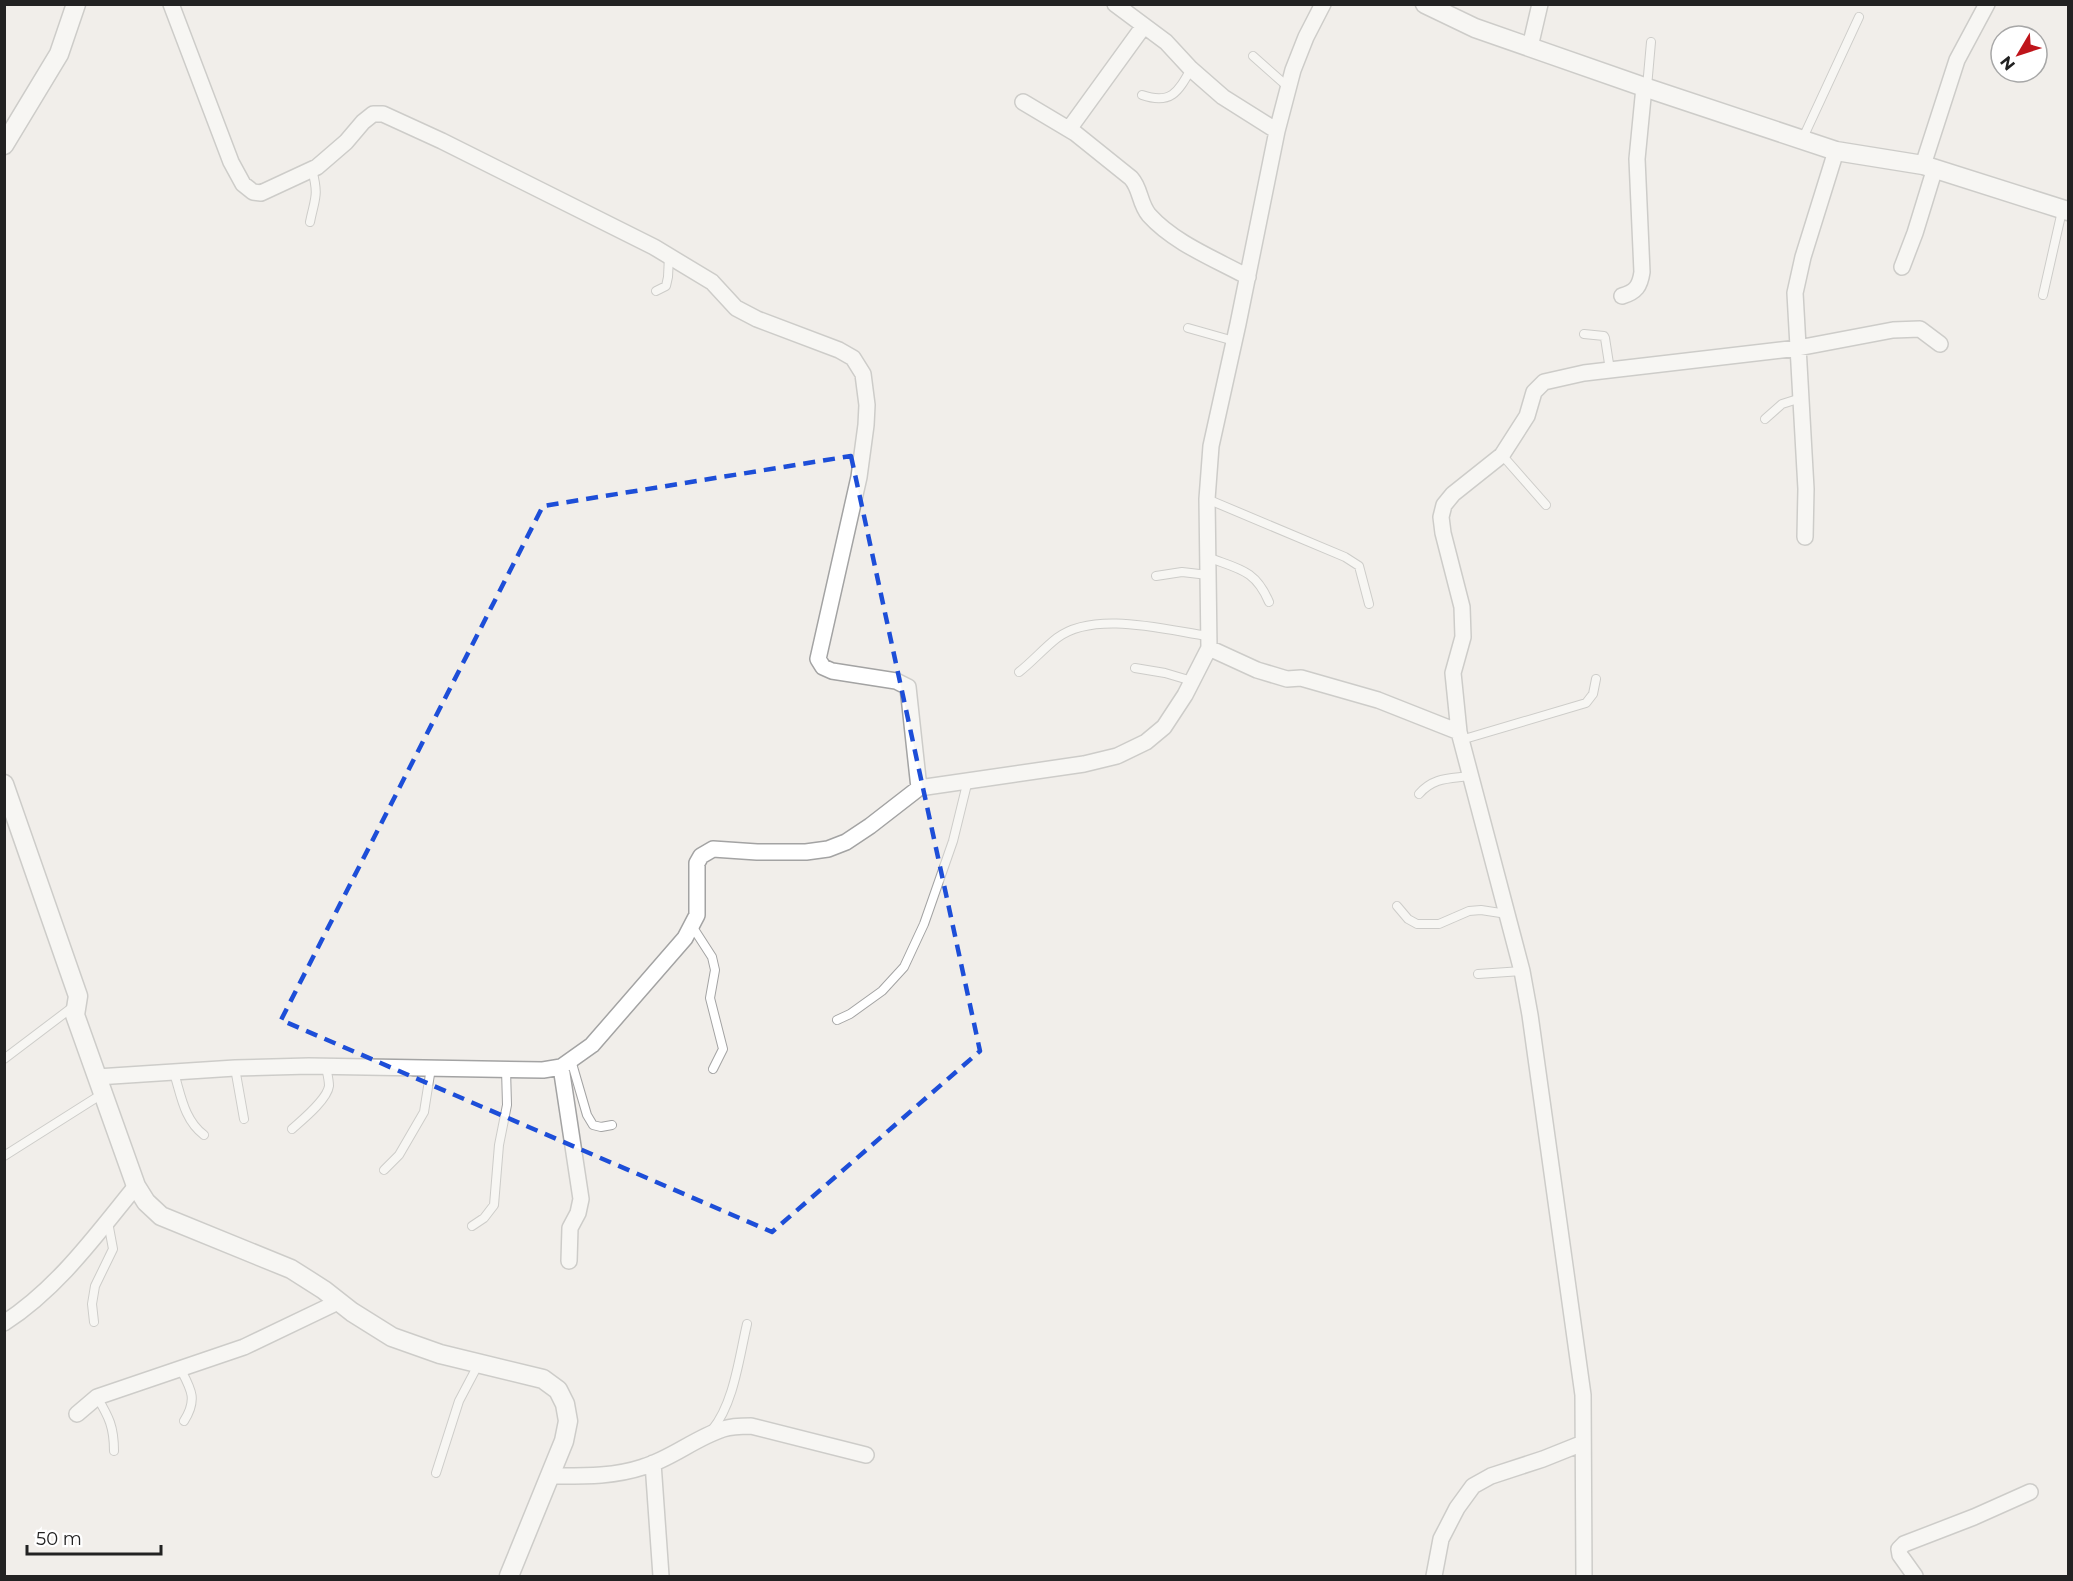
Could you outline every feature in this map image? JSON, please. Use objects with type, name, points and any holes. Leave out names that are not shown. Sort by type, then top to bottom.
[{"type":"street","points":[[4,145],[59,54],[76,4]]},
{"type":"street","points":[[171,4],[231,162],[243,184],[253,192],[261,193],[312,169],[346,142],[373,114],[382,114],[453,146],[669,256],[712,282],[736,308],[757,319],[839,350],[854,358],[863,374],[867,405],[860,477],[818,658],[823,667],[832,670],[896,681],[909,687],[919,788]]},
{"type":"street","points":[[1115,4],[1166,42],[1191,69],[1223,97],[1277,131]]},
{"type":"street","points":[[99,1085],[174,1073],[235,1068],[543,1070],[566,1064],[592,1046],[685,938],[697,915],[697,863],[701,856],[713,849],[806,852],[828,849],[846,842],[919,788],[1084,764],[1117,756],[1146,742],[1164,727],[1192,681],[1208,642],[1207,499],[1211,446],[1288,87],[1306,37],[1323,4]]},
{"type":"street","points":[[1425,4],[1475,28],[1836,151],[1929,167],[2066,210]]},
{"type":"street","points":[[1530,47],[1540,4]]},
{"type":"street","points":[[1902,267],[1915,233],[1929,167],[1957,60],[1987,4]]},
{"type":"street","points":[[1069,129],[1143,27]]},
{"type":"street","points":[[1623,296],[1632,293],[1640,285],[1642,272],[1637,159],[1646,88]]},
{"type":"street","points":[[1023,102],[1069,129],[1137,184],[1142,205],[1162,227],[1248,277]]},
{"type":"street","points":[[1805,537],[1806,489],[1795,293],[1803,257],[1836,151]]},
{"type":"street","points":[[1584,1576],[1583,1395],[1522,971],[1460,736],[1454,698],[1453,673],[1463,637],[1462,608],[1443,533],[1441,517],[1444,505],[1453,494],[1502,455],[1527,416],[1531,398],[1538,386],[1544,382],[1610,370],[1798,348],[1893,330],[1920,329],[1940,344]]},
{"type":"street","points":[[1208,642],[1257,670],[1287,679],[1301,678],[1378,700],[1460,736]]},
{"type":"street","points":[[4,784],[78,996],[75,1015],[136,1186],[146,1202],[161,1216],[291,1269],[392,1337],[440,1354],[543,1379],[558,1390],[565,1404],[568,1421],[564,1442],[509,1576]]},
{"type":"street","points":[[566,1064],[581,1199],[578,1213],[570,1228],[569,1262]]},
{"type":"street","points":[[4,1323],[20,1313],[56,1281],[136,1186]]},
{"type":"street","points":[[77,1414],[97,1396],[244,1347],[338,1302]]},
{"type":"street","points":[[550,1476],[604,1476],[644,1467],[684,1450],[723,1429],[750,1426],[866,1455]]},
{"type":"street","points":[[1434,1576],[1441,1539],[1456,1508],[1473,1486],[1491,1476],[1583,1443]]},
{"type":"street","points":[[653,1463],[661,1576]]},
{"type":"street","points":[[1915,1576],[1900,1555],[1899,1549],[1904,1544],[2030,1492]]},
{"type":"lane","points":[[1802,140],[1858,17]]},
{"type":"lane","points":[[1646,88],[1651,42]]},
{"type":"lane","points":[[1253,56],[1288,87]]},
{"type":"lane","points":[[1142,95],[1163,98],[1174,95],[1191,69]]},
{"type":"lane","points":[[310,222],[317,190],[312,169]]},
{"type":"lane","points":[[2043,295],[2066,210]]},
{"type":"lane","points":[[656,291],[666,286],[669,256]]},
{"type":"lane","points":[[1188,328],[1234,341]]},
{"type":"lane","points":[[1584,334],[1604,336],[1610,370]]},
{"type":"lane","points":[[1765,419],[1782,404],[1801,398]]},
{"type":"lane","points":[[1502,455],[1546,505]]},
{"type":"lane","points":[[1207,499],[1345,557],[1359,567],[1369,604]]},
{"type":"lane","points":[[1208,557],[1250,574],[1262,585],[1269,602]]},
{"type":"lane","points":[[1156,576],[1182,572],[1208,575]]},
{"type":"lane","points":[[1019,672],[1058,637],[1087,625],[1112,622],[1208,642]]},
{"type":"lane","points":[[1135,668],[1192,681]]},
{"type":"lane","points":[[1460,736],[1586,703],[1593,694],[1596,679]]},
{"type":"lane","points":[[1419,794],[1427,784],[1435,781],[1470,776]]},
{"type":"lane","points":[[837,1020],[850,1014],[882,991],[904,967],[924,924],[953,841],[968,780]]},
{"type":"lane","points":[[1397,906],[1408,919],[1417,924],[1439,924],[1481,909],[1507,914]]},
{"type":"lane","points":[[692,927],[712,957],[715,970],[710,998],[723,1049],[713,1069]]},
{"type":"lane","points":[[1478,974],[1522,971]]},
{"type":"lane","points":[[4,1059],[75,1005]]},
{"type":"lane","points":[[566,1064],[586,1115],[593,1125],[601,1127],[612,1125]]},
{"type":"lane","points":[[292,1129],[322,1098],[329,1087],[326,1067]]},
{"type":"lane","points":[[235,1068],[244,1119]]},
{"type":"lane","points":[[384,1170],[399,1155],[424,1112],[430,1068]]},
{"type":"lane","points":[[472,1226],[484,1218],[494,1204],[499,1145],[507,1105],[506,1069]]},
{"type":"lane","points":[[174,1073],[188,1118],[194,1128],[204,1134]]},
{"type":"lane","points":[[4,1156],[99,1085]]},
{"type":"lane","points":[[94,1322],[92,1304],[95,1286],[113,1249],[108,1220]]},
{"type":"lane","points":[[707,1436],[721,1419],[727,1405],[747,1324]]},
{"type":"lane","points":[[436,1473],[459,1401],[478,1363]]},
{"type":"lane","points":[[180,1368],[192,1391],[192,1409],[184,1421]]},
{"type":"lane","points":[[97,1396],[111,1419],[114,1451]]},
{"type":"highlighted area","points":[[851,456],[980,1051],[772,1232],[281,1020],[543,506]]}]
